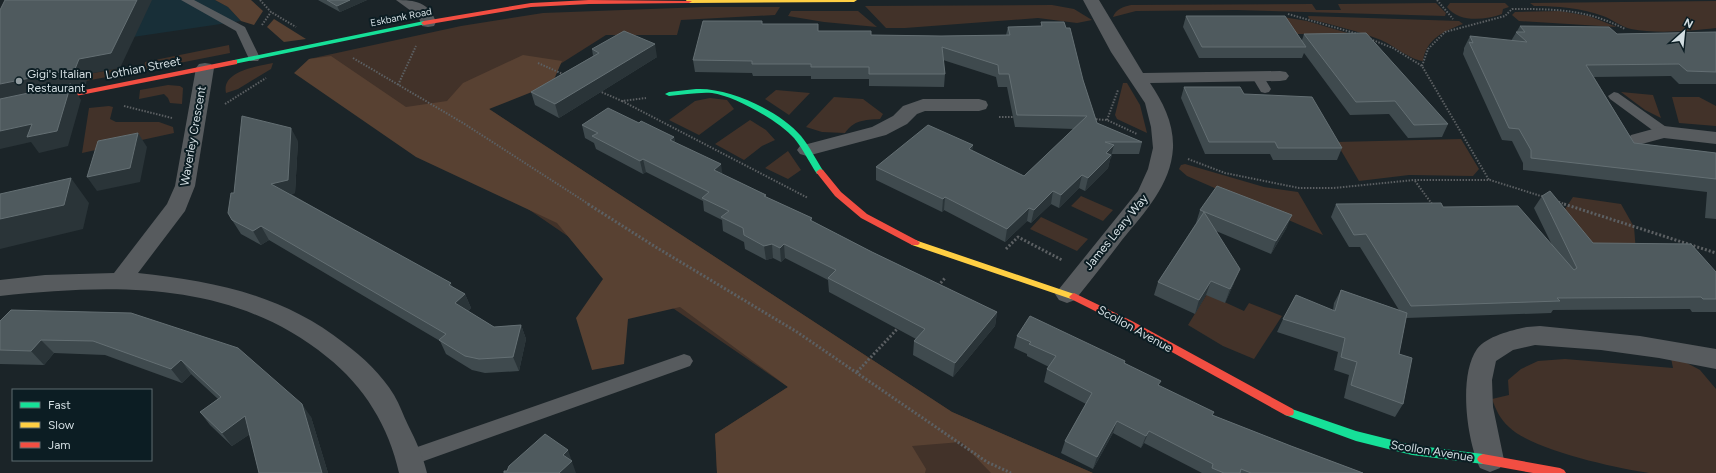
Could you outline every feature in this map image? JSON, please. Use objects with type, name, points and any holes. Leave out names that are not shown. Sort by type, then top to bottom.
[{"type":"main road","name":"Eskbank Road","points":[[290,50],[494,10],[563,3],[854,0]]},
{"type":"main road","name":"Lothian Street","points":[[0,108],[290,50]]},
{"type":"main road","name":"Scollon Avenue","points":[[669,94],[710,91],[731,96],[759,109],[789,128],[807,150],[819,171],[838,194],[864,216],[910,241],[1067,294],[1105,311],[1238,386],[1295,415],[1356,436],[1412,450],[1490,460],[1560,473]]},
{"type":"street","points":[[404,0],[426,14],[428,22]]},
{"type":"street","name":"James Leary Way","points":[[1067,294],[1148,193],[1158,169],[1163,148],[1161,127],[1154,103],[1120,52],[1091,0]]},
{"type":"street","name":"Waverley Crescent","points":[[121,280],[177,206],[185,186],[205,68]]},
{"type":"street","points":[[1138,78],[1262,83],[1280,76]]},
{"type":"street","points":[[807,150],[879,131],[900,120],[910,110],[923,105],[979,105]]},
{"type":"street","points":[[1638,139],[1664,132],[1716,138]]},
{"type":"street","points":[[0,288],[69,282],[121,280],[165,284],[205,290],[242,299],[277,312],[308,329],[337,349],[362,374],[384,402],[412,465]]},
{"type":"street","name":"Scollon Avenue","points":[[1490,460],[1477,391],[1481,370],[1487,355],[1504,344],[1528,336],[1591,340],[1683,352],[1716,359]]},
{"type":"lane","points":[[186,0],[241,29],[254,58]]},
{"type":"lane","points":[[1614,96],[1664,132]]},
{"type":"lane","points":[[412,465],[684,361]]},
{"type":"path","points":[[260,0],[271,12],[297,28]]},
{"type":"path","points":[[1437,0],[1453,19]]},
{"type":"path","points":[[1422,66],[1428,49],[1445,32],[1506,16],[1512,9],[1555,8],[1578,12],[1599,17],[1625,29]]},
{"type":"path","points":[[1288,14],[1360,35]]},
{"type":"path","points":[[1367,37],[1393,48],[1422,66],[1490,180]]},
{"type":"path","points":[[398,85],[418,42]]},
{"type":"path","points":[[348,55],[463,123],[654,246],[797,332],[987,462],[1011,473]]},
{"type":"path","points":[[538,64],[566,76]]},
{"type":"path","points":[[594,88],[810,198],[838,194]]},
{"type":"path","points":[[622,101],[669,94]]},
{"type":"path","points":[[979,105],[994,117],[1017,117]]},
{"type":"path","points":[[1092,119],[1107,120],[1202,166],[1225,174],[1299,188],[1334,188],[1414,180],[1490,180],[1716,252]]},
{"type":"path","points":[[1414,180],[1432,205]]},
{"type":"path","points":[[989,267],[1018,237],[1085,271]]},
{"type":"path","points":[[937,287],[963,259]]},
{"type":"path","points":[[857,372],[905,321]]},
{"type":"shaded area","points":[[113,0],[215,0],[228,7],[241,21],[99,42]]},
{"type":"shaded area","points":[[215,0],[251,0],[263,11],[254,25],[241,21],[228,7]]},
{"type":"shaded area","points":[[1716,1],[1716,28],[1662,32],[1631,29],[1624,27],[1606,17],[1578,9],[1534,6],[1530,3]]},
{"type":"shaded area","points":[[1436,3],[1446,13],[1445,16],[1236,10],[1136,11],[1113,17],[1118,10],[1131,5],[1312,4],[1316,10],[1341,10],[1338,4]]},
{"type":"shaded area","points":[[1450,3],[1505,3],[1509,7],[1503,9],[1502,14],[1488,18],[1473,19],[1458,16],[1452,12],[1447,7]]},
{"type":"shaded area","points":[[1052,5],[1074,9],[1092,20],[1077,23],[1038,18],[905,28],[886,28],[865,6]]},
{"type":"shaded area","points":[[704,7],[780,7],[775,15],[681,20],[677,35],[606,35],[489,109],[952,412],[1093,473],[717,473],[715,434],[788,387],[309,59],[461,26],[543,13]]},
{"type":"shaded area","points":[[791,11],[858,11],[877,27],[824,22],[788,16]]},
{"type":"shaded area","points":[[1560,11],[1589,16],[1617,27],[1519,21],[1512,15],[1515,12]]},
{"type":"shaded area","points":[[1308,16],[1459,21],[1463,24],[1443,33],[1432,41],[1425,53],[1423,61],[1408,55],[1381,40],[1309,19]]},
{"type":"shaded area","points":[[1283,17],[1307,21],[1375,41],[1355,44],[1323,34],[1295,34]]},
{"type":"shaded area","points":[[274,19],[306,39],[284,42],[267,27]]},
{"type":"shaded area","points":[[229,45],[230,53],[144,70],[145,62]]},
{"type":"shaded area","points":[[523,55],[562,61],[552,84],[489,109],[952,412],[1093,473],[991,473],[961,442],[912,446],[926,469],[925,473],[717,473],[715,434],[788,387],[680,307],[628,319],[624,364],[592,370],[576,318],[603,279],[557,223],[416,157],[294,73],[309,59],[331,56],[406,107],[447,101],[463,83]]},
{"type":"shaded area","points":[[273,63],[271,69],[238,89],[226,93],[226,86],[229,79],[235,75],[250,68]]},
{"type":"shaded area","points":[[125,67],[123,74],[69,84],[83,75]]},
{"type":"shaded area","points":[[1123,83],[1127,83],[1140,105],[1147,133],[1117,119],[1115,115]]},
{"type":"shaded area","points":[[168,85],[180,86],[183,88],[182,104],[170,103],[164,94],[139,99],[140,90]]},
{"type":"shaded area","points":[[776,90],[810,93],[789,115],[765,99]]},
{"type":"shaded area","points":[[1621,92],[1653,95],[1661,118],[1645,110]]},
{"type":"shaded area","points":[[834,97],[863,99],[883,114],[880,119],[864,120],[852,125],[845,133],[822,132],[806,127]]},
{"type":"shaded area","points":[[1672,97],[1699,97],[1716,106],[1716,126],[1679,123]]},
{"type":"shaded area","points":[[710,98],[727,100],[734,109],[699,135],[669,120],[695,101]]},
{"type":"shaded area","points":[[113,107],[110,119],[116,122],[159,122],[173,127],[174,133],[82,153],[89,108]]},
{"type":"shaded area","points":[[750,120],[766,130],[775,140],[762,146],[744,160],[715,144]]},
{"type":"shaded area","points":[[1461,139],[1479,169],[1473,176],[1409,175],[1359,181],[1336,142]]},
{"type":"shaded area","points":[[788,151],[801,170],[788,179],[765,168]]},
{"type":"shaded area","points":[[1185,164],[1264,187],[1298,192],[1323,235],[1187,176],[1179,169],[1181,165]]},
{"type":"shaded area","points":[[1081,196],[1113,210],[1103,221],[1071,206]]},
{"type":"shaded area","points":[[1573,197],[1621,204],[1634,227],[1636,252],[1593,250],[1563,212]]},
{"type":"shaded area","points":[[1041,217],[1088,239],[1077,251],[1030,229]]},
{"type":"shaded area","points":[[1207,294],[1244,311],[1249,303],[1282,316],[1254,359],[1223,346],[1188,325]]},
{"type":"shaded area","points":[[1671,358],[1685,362],[1700,370],[1716,389],[1716,473],[1649,473],[1575,457],[1536,443],[1520,435],[1503,421],[1492,399],[1509,395],[1508,380],[1521,369],[1538,361],[1565,359],[1673,368]]},
{"type":"building","points":[[5,0],[137,0],[111,53],[79,59],[75,69],[0,84],[0,10]]},
{"type":"building","points":[[327,0],[350,0],[337,6]]},
{"type":"building","points":[[1186,16],[1285,16],[1306,47],[1202,47]]},
{"type":"building","points":[[703,21],[762,21],[762,24],[818,24],[818,31],[871,31],[871,35],[941,36],[1010,35],[1008,27],[1042,26],[1041,22],[1064,22],[1066,28],[1070,28],[1083,80],[1097,123],[1142,142],[1105,142],[1114,145],[1106,153],[1111,155],[1088,178],[1082,175],[1061,195],[1053,191],[1034,210],[1029,208],[1007,229],[945,197],[943,199],[876,167],[928,125],[973,145],[969,149],[1024,176],[1087,116],[1017,115],[1009,74],[999,74],[998,65],[942,47],[945,74],[869,74],[869,67],[811,67],[811,64],[752,64],[752,61],[693,60]]},
{"type":"building","points":[[1520,26],[1609,27],[1617,34],[1716,32],[1716,72],[1687,71],[1679,64],[1586,65],[1634,143],[1716,153],[1716,179],[1531,158],[1531,150],[1519,129],[1509,128],[1469,42],[1473,43],[1470,36],[1527,42],[1516,32],[1525,32]]},
{"type":"building","points":[[624,31],[655,44],[555,104],[531,92],[599,53],[592,49]]},
{"type":"building","points":[[1366,33],[1448,124],[1414,125],[1395,101],[1356,102],[1304,34]]},
{"type":"building","points":[[71,84],[57,131],[27,137],[32,124],[0,131],[0,99]]},
{"type":"building","points":[[1184,87],[1240,87],[1244,94],[1312,97],[1342,148],[1278,148],[1275,142],[1209,142]]},
{"type":"building","points":[[608,108],[639,123],[641,121],[674,137],[670,140],[721,164],[714,170],[766,195],[764,196],[812,218],[810,220],[872,252],[997,312],[955,363],[914,341],[925,329],[828,278],[836,270],[784,244],[780,248],[772,244],[764,246],[744,235],[743,228],[721,217],[729,211],[702,198],[709,192],[643,159],[640,161],[592,136],[598,133],[582,125]]},
{"type":"building","points":[[242,116],[291,128],[288,180],[271,184],[451,283],[449,285],[465,294],[455,303],[494,327],[521,325],[513,357],[479,359],[465,356],[439,340],[446,334],[261,226],[253,231],[232,220],[228,213],[231,193],[234,193]]},
{"type":"building","points":[[138,133],[130,168],[87,177],[98,141]]},
{"type":"building","points":[[71,178],[64,205],[0,219],[0,194]]},
{"type":"building","points":[[1217,186],[1292,215],[1276,241],[1200,210]]},
{"type":"building","points":[[1550,191],[1593,243],[1691,244],[1716,272],[1716,299],[1703,299],[1701,297],[1557,298],[1560,301],[1411,306],[1366,234],[1354,235],[1336,204],[1441,203],[1443,207],[1518,206],[1574,270],[1577,268],[1542,196]]},
{"type":"building","points":[[1204,212],[1240,269],[1230,289],[1211,281],[1199,300],[1158,282]]},
{"type":"building","points":[[1341,290],[1407,313],[1399,354],[1412,358],[1403,404],[1351,385],[1357,362],[1341,357],[1345,338],[1283,319],[1296,295],[1335,311]]},
{"type":"building","points":[[11,310],[131,313],[238,348],[302,404],[322,473],[259,473],[245,416],[222,433],[200,412],[221,397],[181,360],[171,369],[93,341],[41,340],[31,351],[0,350],[0,321]]},
{"type":"building","points":[[1030,316],[1125,361],[1124,363],[1161,381],[1158,385],[1214,412],[1212,415],[1363,473],[1251,473],[1241,469],[1240,473],[1224,473],[1212,468],[1213,464],[1149,431],[1146,436],[1117,421],[1097,457],[1065,441],[1092,393],[1047,369],[1056,356],[1029,344],[1031,342],[1017,336]]},
{"type":"building","points":[[545,434],[568,450],[563,455],[572,461],[559,473],[504,473],[504,471],[507,471],[509,466]]},
{"type":"traffic: fast","points":[[234,62],[424,23]]},
{"type":"traffic: fast","points":[[669,94],[712,91],[730,96],[752,105],[793,132],[802,143],[820,172]]},
{"type":"traffic: fast","points":[[1289,412],[1356,436],[1412,450],[1483,459]]},
{"type":"traffic: slow","points":[[689,1],[854,0]]},
{"type":"traffic: slow","points":[[915,243],[1074,297]]},
{"type":"traffic: jam","points":[[424,23],[531,5],[589,2],[689,1]]},
{"type":"traffic: jam","points":[[0,109],[234,62]]},
{"type":"traffic: jam","points":[[820,172],[838,194],[864,216],[915,243]]},
{"type":"traffic: jam","points":[[1074,297],[1156,338],[1289,412]]},
{"type":"traffic: jam","points":[[1483,459],[1560,473]]},
{"type":"place","name":"Gigi's Italian Restaurant","points":[[19,81]]}]
